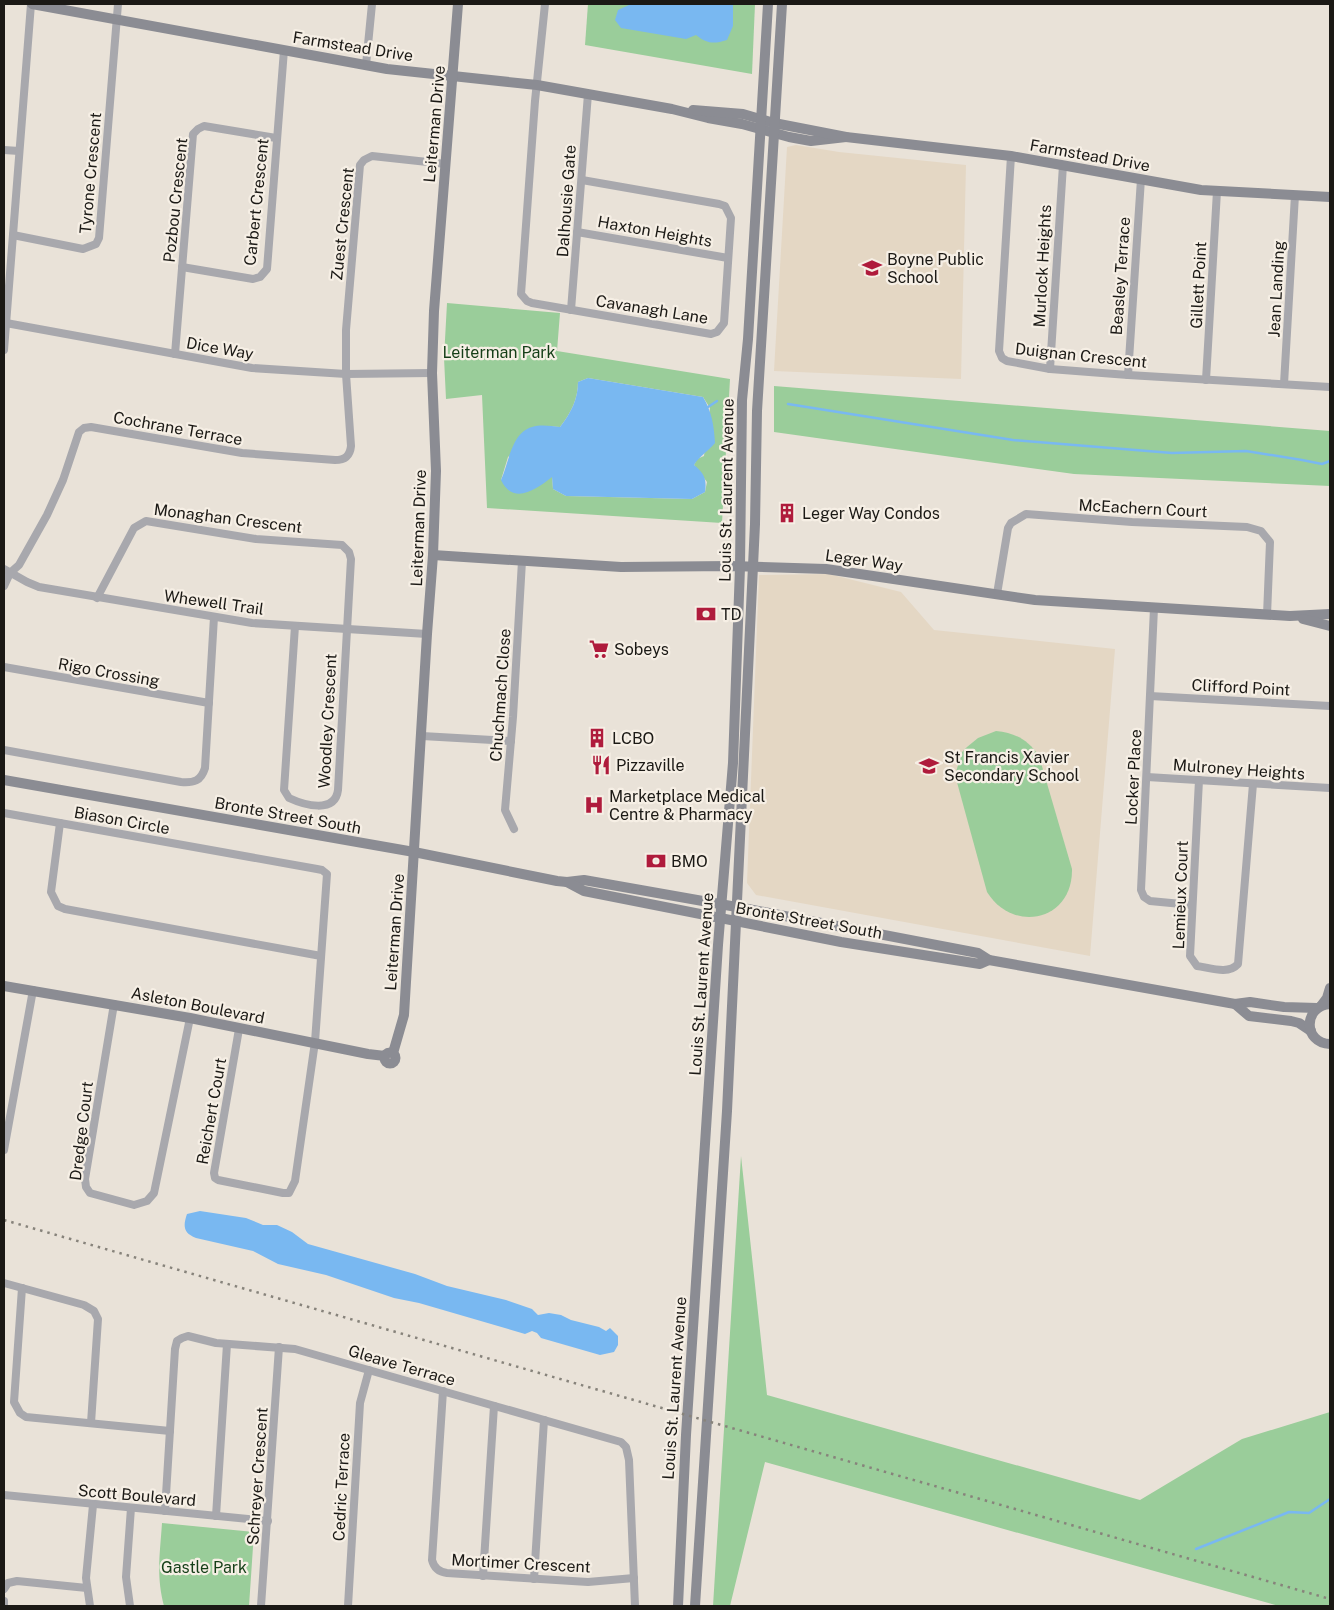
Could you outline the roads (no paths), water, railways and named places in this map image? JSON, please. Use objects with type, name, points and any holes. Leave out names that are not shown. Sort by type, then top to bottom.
[{"type":"main road","name":"Farmstead Drive","points":[[31,4],[366,65],[537,84],[672,109],[742,114],[761,124],[811,141],[846,137],[1011,156],[1181,187],[1217,191],[1330,197]]},
{"type":"main road","name":"Leiterman Drive","points":[[389,1054],[404,1014],[427,634],[434,554],[436,471],[432,373],[434,311],[458,4]]},
{"type":"main road","name":"Louis St. Laurent Avenue","points":[[678,1606],[689,1387],[720,919],[733,763],[740,567],[742,400],[748,339],[768,4]]},
{"type":"main road","name":"Louis St. Laurent Avenue","points":[[695,1606],[738,908],[755,524],[757,410],[782,4]]},
{"type":"main road","name":"Leger Way","points":[[434,554],[622,567],[826,569],[1035,600],[1267,615],[1330,614]]},
{"type":"main road","name":"Leger Way","points":[[1290,616],[1330,626]]},
{"type":"main road","name":"Bronte Street South","points":[[4,780],[414,852],[567,882],[584,891],[841,942],[980,964],[989,960]]},
{"type":"main road","name":"Bronte Street South","points":[[567,882],[584,880],[738,908],[978,953],[989,960],[1235,1004],[1250,1002],[1284,1007],[1323,1006]]},
{"type":"main road","name":"Asleton Boulevard","points":[[4,986],[190,1018],[368,1054],[389,1054]]},
{"type":"main road","points":[[1311,1031],[1310,1020],[1313,1012],[1323,1006],[1330,988]]},
{"type":"main road","name":"Bronte Street South","points":[[1235,1004],[1249,1016],[1299,1023],[1311,1031],[1318,1040],[1324,1044],[1330,1044]]},
{"type":"street","points":[[4,350],[31,4]]},
{"type":"street","points":[[116,20],[118,4]]},
{"type":"street","points":[[366,65],[372,4]]},
{"type":"street","points":[[537,84],[545,4]]},
{"type":"street","name":"Tyrone Crescent","points":[[12,236],[83,249],[91,248],[99,238],[116,20]]},
{"type":"street","name":"Carbert Crescent","points":[[182,268],[253,279],[260,277],[267,269],[284,50]]},
{"type":"street","name":"Cavanagh Lane","points":[[537,84],[521,294],[527,301],[532,303],[711,334],[717,332],[724,323],[730,218],[725,206],[582,180]]},
{"type":"street","name":"Dalhousie Gate","points":[[571,310],[588,94]]},
{"type":"street","name":"Pozbou Crescent","points":[[175,354],[193,134],[204,126],[276,138]]},
{"type":"street","points":[[4,150],[19,150]]},
{"type":"street","name":"Zuest Crescent","points":[[346,374],[346,330],[360,165],[364,160],[372,156],[446,164]]},
{"type":"street","name":"Duignan Crescent","points":[[1011,156],[999,351],[1006,362],[1050,369],[1330,387]]},
{"type":"street","name":"Murlock Heights","points":[[1050,369],[1062,165]]},
{"type":"street","name":"Beasley Terrace","points":[[1128,375],[1141,179]]},
{"type":"street","name":"Gillett Point","points":[[1206,380],[1217,191]]},
{"type":"street","name":"Jean Landing","points":[[1284,384],[1296,195]]},
{"type":"street","name":"Haxton Heights","points":[[577,232],[728,258]]},
{"type":"street","name":"Dice Way","points":[[6,323],[252,368],[346,374],[432,373]]},
{"type":"street","name":"Cochrane Terrace","points":[[7,571],[19,565],[47,515],[63,480],[79,432],[84,428],[91,427],[242,453],[341,460],[348,457],[351,446],[346,374]]},
{"type":"street","name":"McEachern Court","points":[[997,594],[1008,528],[1026,514],[1132,522],[1247,527],[1261,532],[1270,542],[1267,615]]},
{"type":"street","name":"Monaghan Crescent","points":[[97,598],[134,528],[146,521],[256,539],[342,545],[350,552],[351,560],[346,629]]},
{"type":"street","name":"Chuchmach Close","points":[[514,829],[505,810],[522,561]]},
{"type":"street","points":[[4,586],[7,571]]},
{"type":"street","name":"Whewell Trail","points":[[7,571],[39,587],[252,623],[427,634]]},
{"type":"street","name":"Locker Place","points":[[1154,608],[1142,890],[1144,897],[1150,901],[1192,905]]},
{"type":"street","points":[[4,750],[191,783],[198,780],[203,775],[205,768],[214,617]]},
{"type":"street","name":"Woodley Crescent","points":[[295,626],[284,790],[289,798],[319,807],[332,802],[337,796],[346,629]]},
{"type":"street","name":"Rigo Crossing","points":[[4,667],[209,703]]},
{"type":"street","name":"Clifford Point","points":[[1150,696],[1330,706]]},
{"type":"street","points":[[422,736],[511,741]]},
{"type":"street","name":"Mulroney Heights","points":[[1147,776],[1330,788]]},
{"type":"street","name":"Lemieux Court","points":[[1199,780],[1190,956],[1198,966],[1226,970],[1234,969],[1238,964],[1253,784]]},
{"type":"street","points":[[4,813],[60,823]]},
{"type":"street","name":"Biason Circle","points":[[315,1042],[327,874],[322,870],[60,823],[51,892],[58,906],[65,909],[321,956]]},
{"type":"street","points":[[4,1150],[33,990]]},
{"type":"street","name":"Dredge Court","points":[[114,1004],[85,1183],[90,1193],[134,1206],[147,1201],[154,1193],[190,1018]]},
{"type":"street","name":"Reichert Court","points":[[239,1029],[214,1173],[215,1178],[283,1193],[289,1193],[295,1182],[315,1042]]},
{"type":"street","points":[[4,1283],[84,1305],[94,1311],[98,1319],[91,1423]]},
{"type":"street","points":[[22,1288],[14,1405],[20,1413],[26,1416],[170,1431]]},
{"type":"street","name":"Gleave Terrace","points":[[165,1511],[175,1349],[178,1341],[188,1336],[216,1343],[302,1350],[621,1442],[626,1446],[629,1460],[636,1606]]},
{"type":"street","points":[[216,1516],[227,1344]]},
{"type":"street","name":"Schreyer Crescent","points":[[261,1606],[279,1347]]},
{"type":"street","name":"Cedric Terrace","points":[[348,1606],[360,1404],[370,1370]]},
{"type":"street","name":"Mortimer Crescent","points":[[443,1391],[432,1560],[435,1568],[441,1572],[483,1576],[588,1582],[634,1578]]},
{"type":"street","points":[[483,1576],[494,1406]]},
{"type":"street","points":[[534,1579],[544,1420]]},
{"type":"street","name":"Scott Boulevard","points":[[4,1495],[268,1521]]},
{"type":"street","points":[[90,1606],[86,1578],[93,1505]]},
{"type":"street","points":[[130,1606],[126,1577],[131,1508]]},
{"type":"street","points":[[4,1589],[8,1583],[17,1581],[87,1588]]},
{"type":"street","points":[[4,1601],[4,1606]]},
{"type":"water","points":[[733,4],[733,26],[727,40],[714,43],[707,42],[696,35],[686,39],[621,28],[615,20],[618,10],[629,5]]},
{"type":"water","points":[[588,378],[703,397],[712,419],[715,443],[694,465],[704,477],[706,483],[705,492],[692,499],[566,496],[553,489],[552,477],[525,493],[518,494],[506,488],[501,480],[519,435],[535,426],[560,427],[573,406],[578,382]]},
{"type":"water","points":[[200,1211],[246,1218],[263,1225],[277,1225],[292,1232],[308,1244],[415,1274],[447,1286],[506,1300],[532,1309],[538,1315],[549,1313],[561,1315],[606,1331],[610,1328],[618,1336],[618,1345],[614,1352],[600,1355],[541,1338],[532,1331],[525,1334],[419,1303],[394,1298],[326,1275],[278,1264],[253,1251],[196,1238],[186,1231],[185,1222],[187,1214]]},
{"type":"waterway","points":[[708,407],[717,401]]},
{"type":"waterway","points":[[788,404],[1013,440],[1172,453],[1246,451],[1322,464],[1330,461]]},
{"type":"waterway","points":[[1196,1549],[1289,1512],[1309,1513],[1330,1499]]},
{"type":"railway","points":[[4,1220],[1330,1599]]},
{"type":"place","name":"Boyne Public School","points":[[872,268]]},
{"type":"place","name":"Leger Way Condos","points":[[787,513]]},
{"type":"place","name":"TD","points":[[706,614]]},
{"type":"place","name":"Sobeys","points":[[599,649]]},
{"type":"place","name":"LCBO","points":[[597,738]]},
{"type":"place","name":"Pizzaville","points":[[601,765]]},
{"type":"place","name":"St Francis Xavier Secondary School","points":[[929,766]]},
{"type":"place","name":"Marketplace Medical Centre & Pharmacy","points":[[594,805]]},
{"type":"place","name":"BMO","points":[[656,861]]},
{"type":"park label","name":"Leiterman Park","points":[[499,352]]},
{"type":"park label","name":"Gastle Park","points":[[204,1567]]}]
